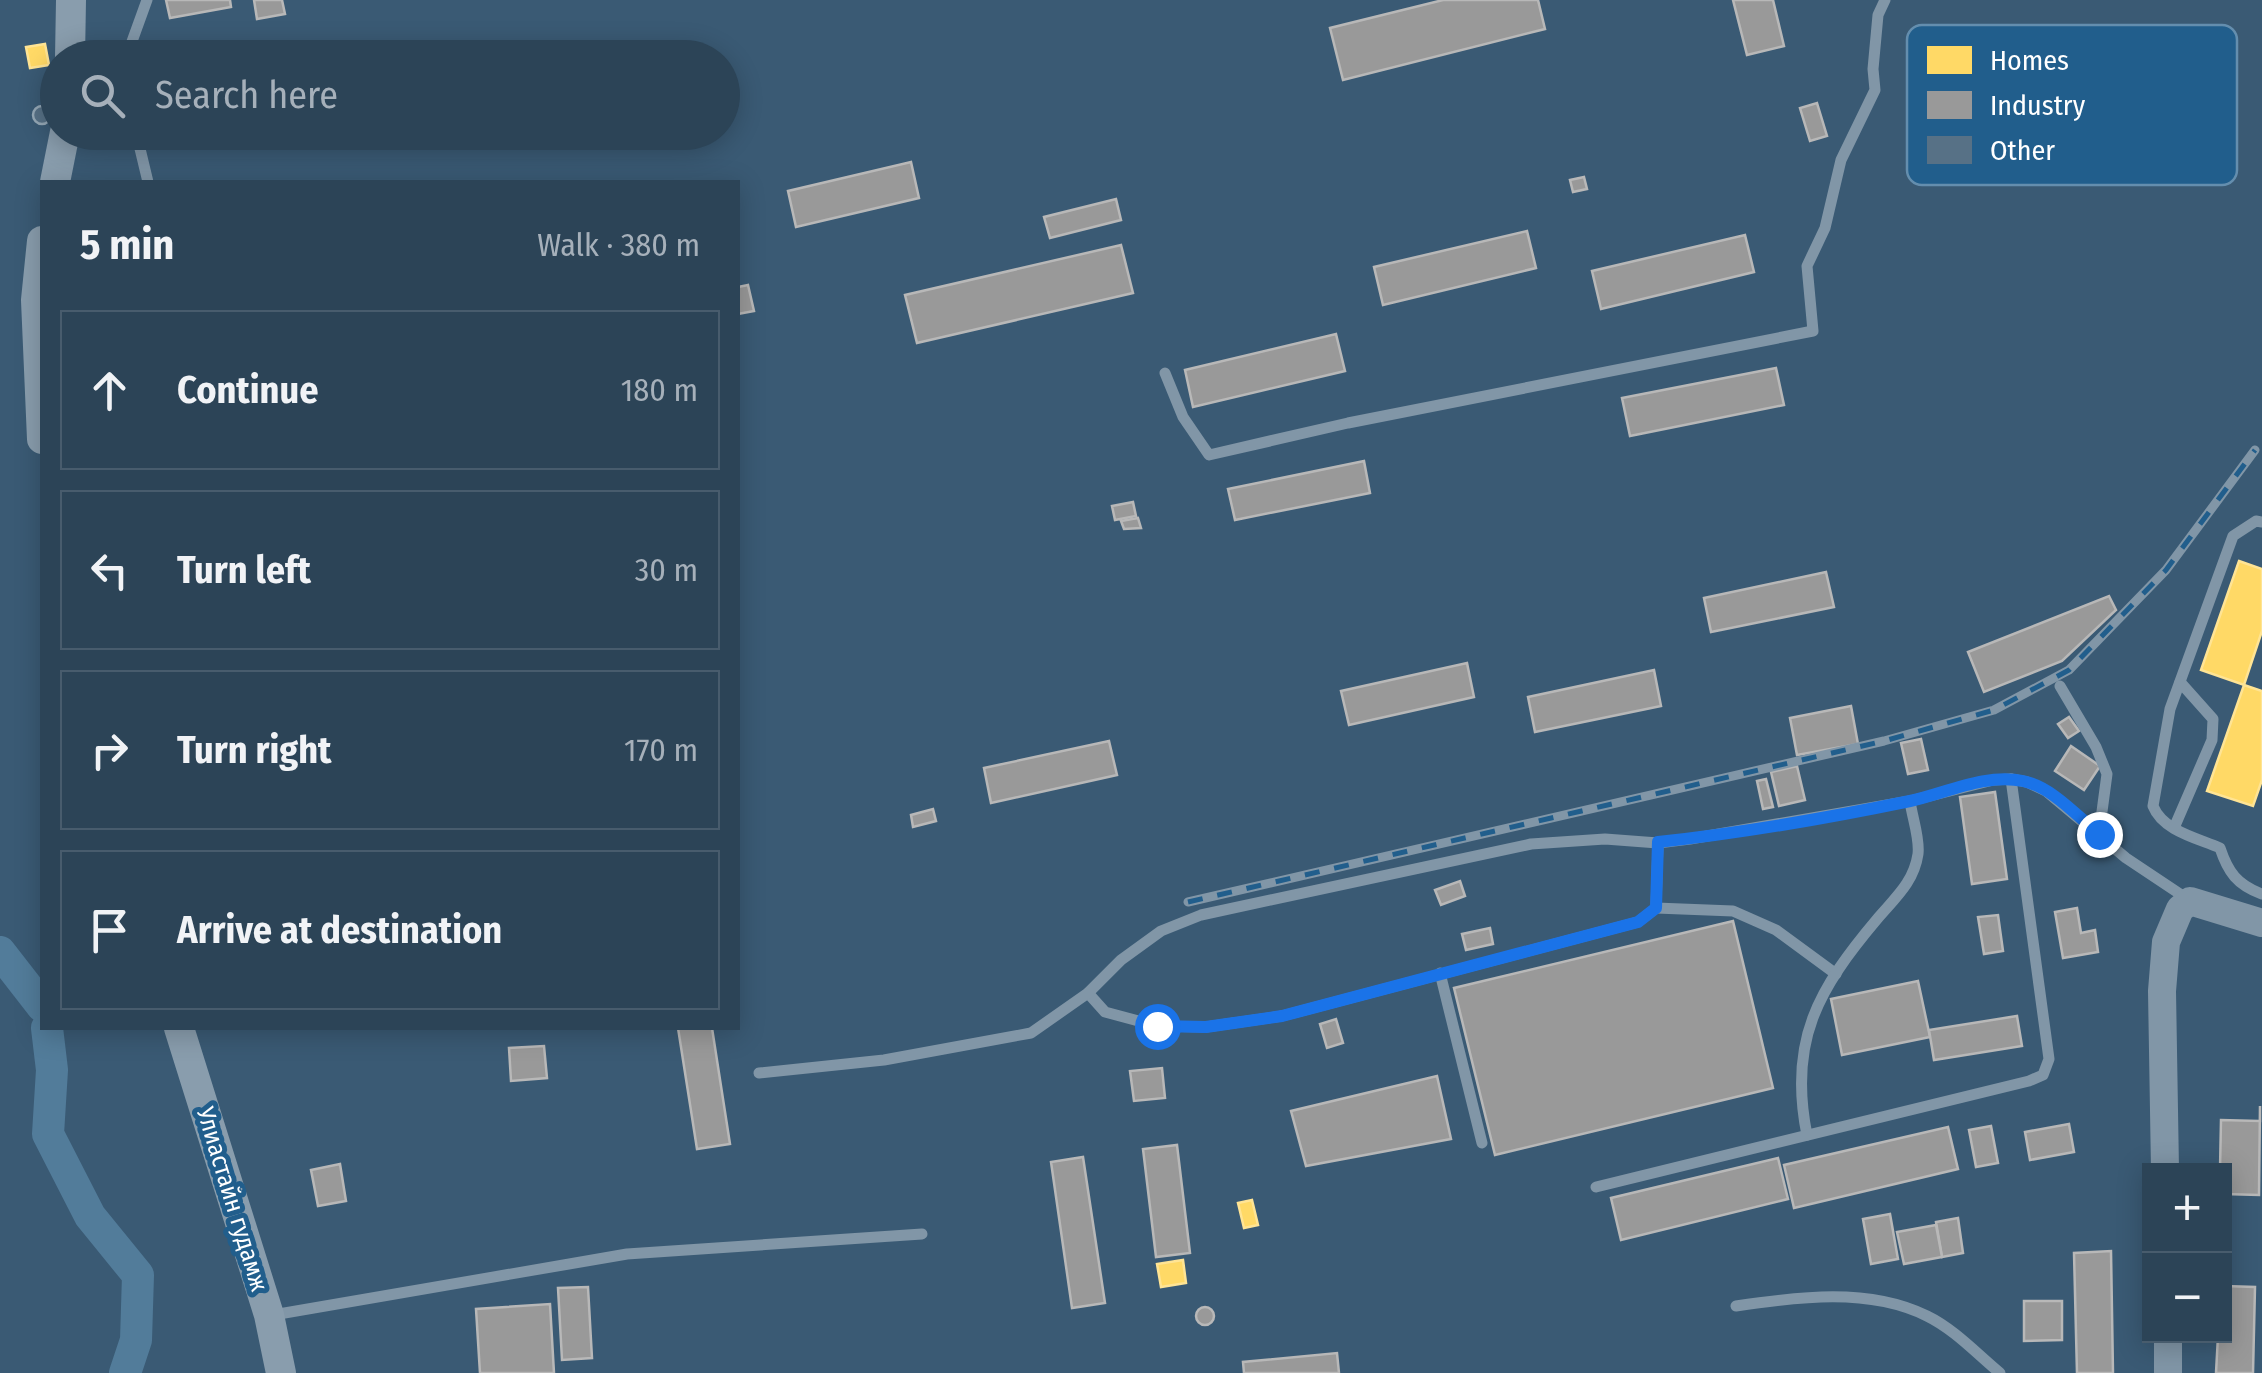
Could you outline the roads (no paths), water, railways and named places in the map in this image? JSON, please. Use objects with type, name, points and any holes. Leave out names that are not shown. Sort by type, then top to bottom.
[{"type":"main road","points":[[70,40],[71,0]]},
{"type":"main road","points":[[55,180],[61,150]]},
{"type":"main road","points":[[40,256],[36,334],[40,404]]},
{"type":"main road","name":"Улиастайн гудамж","points":[[180,1030],[269,1315],[281,1373]]},
{"type":"street","points":[[2165,1163],[2162,992],[2166,942],[2180,909],[2190,901],[2262,923]]},
{"type":"street","points":[[2168,1343],[2168,1373]]},
{"type":"lane","points":[[133,40],[147,0]]},
{"type":"lane","points":[[1165,373],[1183,417],[1209,455],[1348,423],[1813,330],[1806,266],[1825,228],[1841,160],[1875,90],[1878,15],[1886,0]]},
{"type":"lane","points":[[140,150],[148,180]]},
{"type":"lane","points":[[2262,522],[2256,521],[2234,536],[2170,709],[2153,806],[2158,818],[2220,848],[2234,879],[2262,894]]},
{"type":"lane","points":[[2174,828],[2212,740],[2212,719],[2180,682]]},
{"type":"lane","points":[[2060,686],[2096,747],[2107,774],[2099,834]]},
{"type":"lane","points":[[1596,1186],[2043,1075],[2049,1059],[2011,779]]},
{"type":"lane","points":[[759,1073],[884,1060],[1014,1038],[1051,1021],[1160,931],[1200,915],[1531,844],[1605,838],[1658,842],[1910,801],[1993,780],[2027,782],[2046,790],[2126,858],[2190,901]]},
{"type":"lane","points":[[1808,1135],[1802,1110],[1802,1048],[1822,992],[1910,881],[1918,851],[1910,801]]},
{"type":"lane","points":[[1656,908],[1658,842]]},
{"type":"lane","points":[[1088,993],[1105,1012],[1157,1026],[1206,1027],[1282,1016],[1638,922],[1656,908],[1733,911],[1776,930],[1836,974]]},
{"type":"lane","points":[[1440,974],[1482,1143]]},
{"type":"lane","points":[[269,1315],[627,1254],[922,1234]]},
{"type":"lane","points":[[1736,1306],[1852,1297],[1904,1307],[1928,1316],[1950,1331],[2000,1373]]},
{"type":"waterway","points":[[0,952],[40,1003]]},
{"type":"waterway","points":[[47,1030],[52,1070],[48,1134],[90,1216],[138,1275],[136,1340],[125,1373]]},
{"type":"railway","points":[[1188,902],[1884,741],[1994,710],[2069,670],[2166,570],[2255,450]]}]
